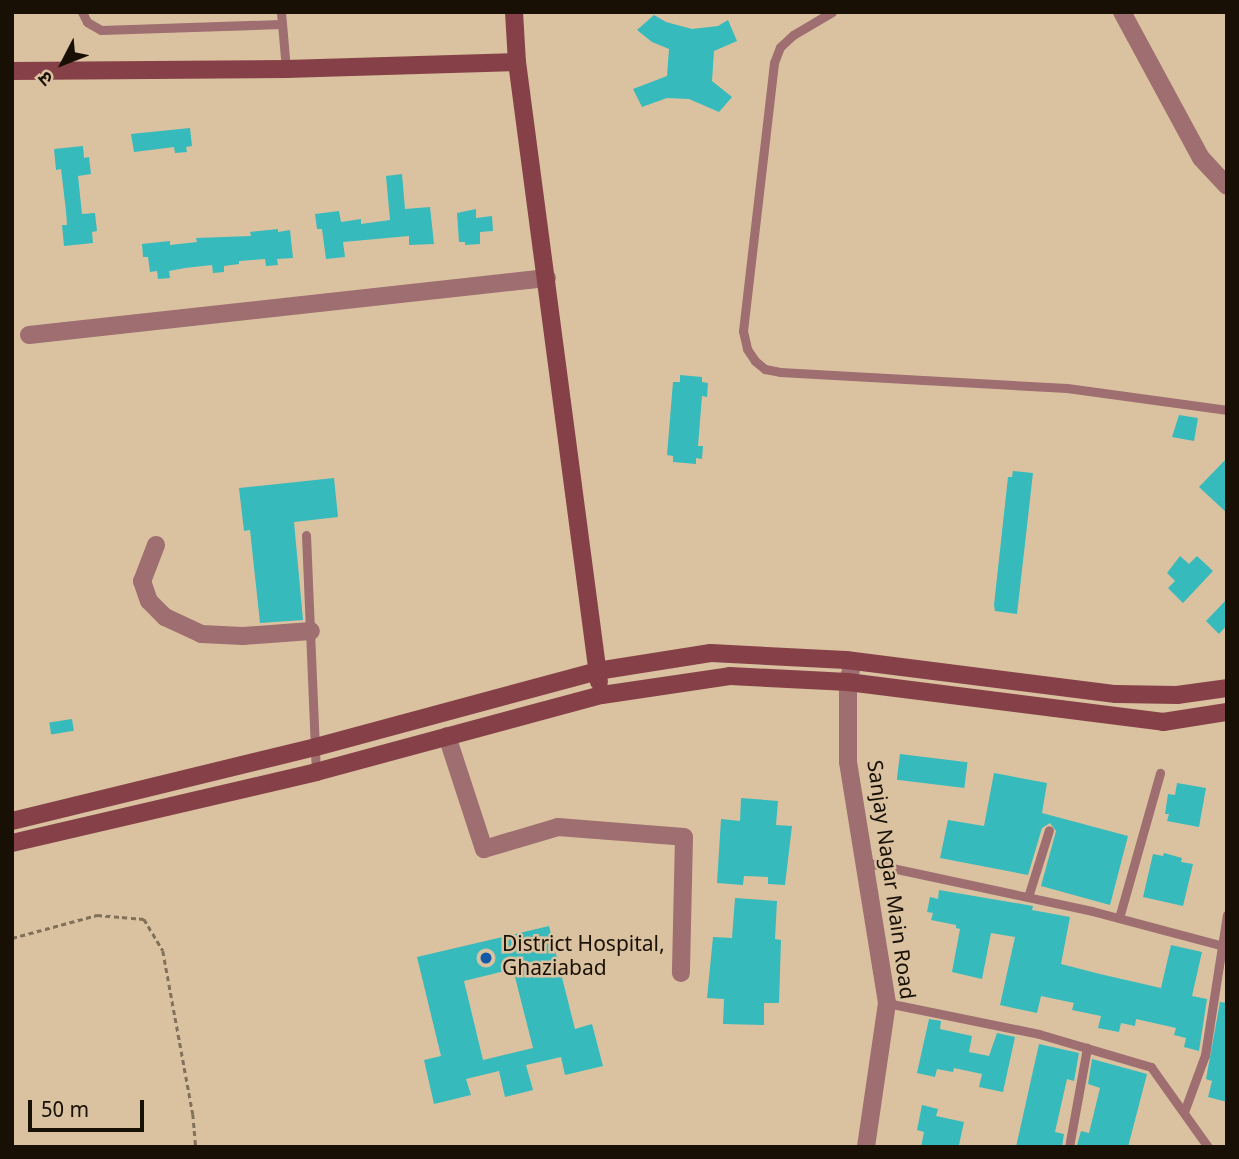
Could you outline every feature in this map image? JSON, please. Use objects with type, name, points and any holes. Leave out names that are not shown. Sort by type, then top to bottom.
[{"type":"street","points":[[514,12],[517,62],[602,695]]},
{"type":"street","points":[[1122,12],[1201,158],[1227,186]]},
{"type":"street","points":[[12,71],[286,69],[517,62]]},
{"type":"street","points":[[29,335],[547,278]]},
{"type":"street","points":[[156,545],[142,581],[149,601],[165,617],[201,634],[243,636],[311,631]]},
{"type":"street","points":[[12,821],[316,747],[597,671],[711,653],[853,661],[1116,694],[1177,695],[1227,688]]},
{"type":"street","name":"Sanjay Nagar Main Road","points":[[853,661],[848,682],[848,762],[887,1003],[866,1147]]},
{"type":"street","points":[[12,843],[316,772],[602,695],[730,676],[848,682],[1163,722],[1227,712]]},
{"type":"street","points":[[447,736],[484,849],[558,827],[684,837],[681,973]]},
{"type":"lane","points":[[82,12],[87,22],[101,30],[281,24]]},
{"type":"lane","points":[[281,12],[286,69]]},
{"type":"lane","points":[[832,12],[793,35],[780,47],[774,63],[743,331],[747,349],[755,360],[765,369],[780,372],[1067,388],[1227,410]]},
{"type":"lane","points":[[306,535],[316,772]]},
{"type":"lane","points":[[1119,918],[1160,773]]},
{"type":"lane","points":[[1028,897],[1049,830]]},
{"type":"lane","points":[[864,862],[1119,918],[1224,946]]},
{"type":"lane","points":[[1184,1112],[1205,1055],[1227,915]]},
{"type":"lane","points":[[887,1003],[1040,1034],[1151,1067],[1208,1147]]},
{"type":"lane","points":[[1069,1147],[1087,1048]]},
{"type":"path","points":[[12,938],[97,915],[144,919],[163,951],[193,1114],[196,1147]]},
{"type":"building","points":[[654,15],[666,22],[692,29],[718,26],[728,20],[737,41],[714,51],[712,81],[732,97],[719,112],[689,99],[667,98],[642,107],[633,89],[667,76],[669,49],[652,42],[637,30]]},
{"type":"building","points":[[190,128],[192,146],[186,147],[187,152],[175,153],[174,147],[134,152],[131,134]]},
{"type":"building","points":[[83,146],[84,158],[89,157],[91,174],[78,176],[82,214],[95,213],[97,231],[92,232],[93,243],[64,246],[62,225],[67,225],[66,211],[61,169],[56,170],[54,149]]},
{"type":"building","points":[[402,174],[405,209],[430,207],[434,244],[409,245],[409,236],[343,242],[345,257],[326,259],[322,229],[317,229],[315,214],[339,211],[341,222],[361,219],[361,224],[390,220],[386,176]]},
{"type":"building","points":[[476,209],[476,218],[492,216],[493,231],[480,232],[480,244],[465,245],[465,242],[459,242],[457,213]]},
{"type":"building","points":[[278,229],[278,232],[290,230],[293,258],[277,259],[278,265],[266,266],[265,259],[239,261],[239,264],[224,266],[224,272],[213,273],[212,265],[169,271],[170,278],[158,279],[157,271],[150,272],[148,257],[143,257],[142,244],[170,241],[170,245],[197,242],[196,238],[251,236],[250,232]]},
{"type":"building","points":[[680,375],[702,377],[702,382],[708,383],[707,397],[702,396],[698,446],[703,446],[702,459],[696,458],[696,464],[673,462],[673,456],[667,455],[673,382],[680,382]]},
{"type":"building","points":[[1179,415],[1198,418],[1194,441],[1172,437]]},
{"type":"building","points":[[1227,458],[1227,513],[1199,487]]},
{"type":"building","points":[[1013,471],[1033,473],[1017,614],[995,611],[994,605],[1008,477],[1012,477]]},
{"type":"building","points":[[334,478],[338,517],[294,522],[303,620],[260,623],[250,530],[244,531],[239,488]]},
{"type":"building","points":[[1180,556],[1189,564],[1197,556],[1213,571],[1183,603],[1168,588],[1175,581],[1167,573]]},
{"type":"building","points":[[1227,599],[1227,625],[1219,634],[1206,621]]},
{"type":"building","points":[[72,719],[74,731],[51,734],[49,723]]},
{"type":"building","points":[[900,754],[967,762],[964,788],[897,780]]},
{"type":"building","points":[[994,773],[1047,783],[1042,813],[1128,836],[1110,905],[1041,886],[1056,831],[1050,823],[1042,828],[1028,875],[940,858],[948,820],[984,826]]},
{"type":"building","points":[[1177,783],[1206,788],[1199,827],[1167,821],[1169,814],[1165,814],[1168,794],[1175,795]]},
{"type":"building","points":[[741,798],[778,801],[776,825],[792,826],[785,885],[768,884],[768,877],[744,876],[743,885],[717,883],[721,819],[740,821]]},
{"type":"building","points":[[1164,853],[1182,858],[1181,862],[1193,864],[1183,906],[1143,897],[1153,854],[1163,856]]},
{"type":"building","points":[[939,890],[1033,906],[1032,910],[1070,917],[1061,964],[1100,974],[1161,988],[1171,945],[1202,952],[1192,996],[1207,999],[1199,1051],[1184,1047],[1186,1038],[1174,1035],[1176,1028],[1136,1019],[1135,1026],[1121,1023],[1119,1032],[1098,1028],[1101,1016],[1072,1010],[1074,1003],[1041,996],[1037,1013],[1000,1005],[1015,937],[991,933],[982,979],[952,972],[960,929],[956,928],[956,925],[931,920],[933,913],[927,912],[930,897],[938,899]]},
{"type":"building","points":[[735,898],[777,901],[775,939],[781,940],[779,1003],[764,1003],[764,1025],[723,1024],[724,999],[707,998],[713,937],[732,938]]},
{"type":"building","points":[[549,926],[575,1029],[592,1024],[603,1066],[565,1075],[561,1057],[526,1065],[533,1090],[505,1097],[499,1071],[466,1079],[471,1095],[434,1104],[424,1060],[441,1056],[417,957]],"holes":[[[513,969],[533,1048],[483,1060],[464,981]]]},
{"type":"building","points":[[1220,1002],[1227,1003],[1227,1102],[1208,1097],[1212,1081],[1206,1079]]},
{"type":"building","points":[[929,1019],[941,1021],[940,1029],[972,1036],[969,1052],[989,1056],[997,1033],[1015,1037],[1003,1092],[979,1087],[982,1074],[954,1068],[953,1072],[937,1069],[935,1077],[917,1073]]},
{"type":"building","points":[[1039,1044],[1079,1053],[1074,1081],[1067,1079],[1055,1132],[1064,1134],[1062,1147],[1016,1147]]},
{"type":"building","points":[[1092,1059],[1147,1074],[1128,1147],[1077,1145],[1081,1131],[1089,1133],[1100,1088],[1088,1084]]},
{"type":"building","points":[[922,1105],[938,1109],[936,1116],[964,1122],[959,1145],[921,1147],[924,1132],[917,1130]]},
{"type":"place","name":"District Hospital, Ghaziabad","points":[[486,958]]}]
